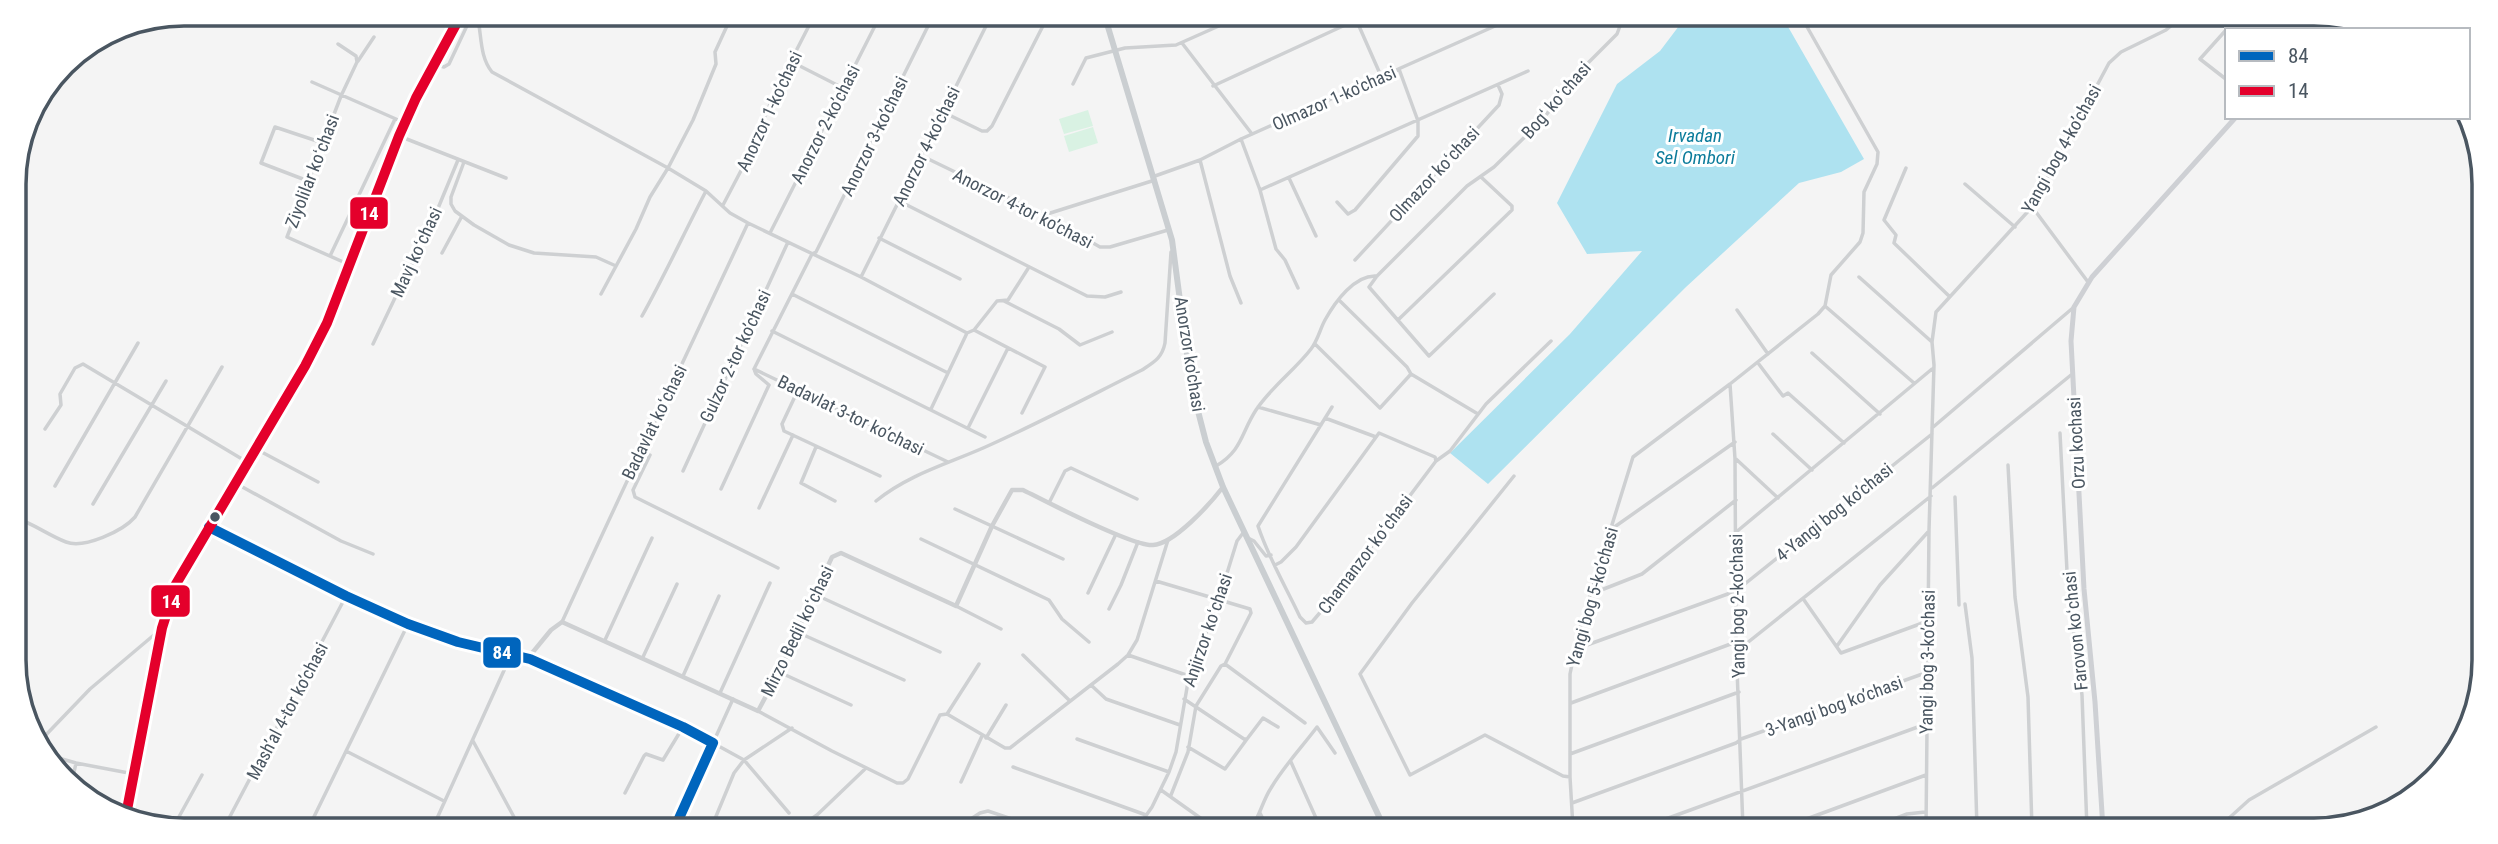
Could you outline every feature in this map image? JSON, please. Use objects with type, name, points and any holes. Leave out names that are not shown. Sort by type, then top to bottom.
[{"type":"main road","points":[[128,807],[162,628],[176,584],[305,366],[327,323],[399,136],[455,26]]},
{"type":"main road","name":"Anorzor ko'chasi","points":[[1107,26],[1170,229],[1191,384],[1215,467],[1380,817]]},
{"type":"main road","name":"Orzu kochasi","points":[[2102,817],[2084,589],[2071,333],[2074,307],[2088,282],[2234,119]]},
{"type":"street","points":[[435,64],[444,67],[449,64],[470,26]]},
{"type":"street","points":[[479,26],[483,58],[492,72],[668,168],[706,191],[730,213],[748,223],[861,277],[967,333]]},
{"type":"street","points":[[601,294],[693,120],[716,64],[715,51],[727,26]]},
{"type":"street","name":"Аnorzor 1-koʼchasi","points":[[723,205],[745,163],[776,90],[809,26]]},
{"type":"street","name":"Аnorzor 2-koʼchasi","points":[[770,233],[875,26]]},
{"type":"street","name":"Аnorzor 3-koʼchasi","points":[[754,369],[812,254],[816,252],[928,26]]},
{"type":"street","name":"Аnorzor 4-koʼchasi","points":[[861,277],[986,26]]},
{"type":"street","points":[[943,112],[987,131],[1043,26]]},
{"type":"street","points":[[1073,84],[1086,58],[1115,50],[1176,46],[1219,26]]},
{"type":"street","points":[[1213,86],[1340,26]]},
{"type":"street","points":[[1358,26],[1382,76]]},
{"type":"street","name":"Olmazor 1-ko'chasi","points":[[1044,215],[1200,160],[1252,134],[1495,26]]},
{"type":"street","name":"Bogʻ koʻchasi","points":[[1315,344],[1327,317],[1359,280],[1366,276],[1377,276],[1467,186],[1502,160],[1551,109],[1563,88],[1617,34],[1620,26]]},
{"type":"street","points":[[1807,26],[1878,152],[1877,164],[1864,192],[1863,233],[1860,242],[1831,275],[1825,306],[1914,383]]},
{"type":"street","name":"Yangi bog 4-koʼchasi","points":[[1931,496],[1932,342],[1936,313],[2032,207],[2114,56],[2171,26]]},
{"type":"street","points":[[2225,31],[2200,58],[2225,78]]},
{"type":"street","name":"Ziyolilar koʻchasi","points":[[330,256],[288,237],[341,96],[357,62],[374,37]]},
{"type":"street","points":[[1182,43],[1252,134]]},
{"type":"street","points":[[338,44],[356,56],[357,62]]},
{"type":"street","points":[[792,62],[843,88]]},
{"type":"street","points":[[1399,69],[1418,121]]},
{"type":"street","name":"Olmazor koʻchasi","points":[[1260,190],[1528,71]]},
{"type":"street","points":[[312,82],[405,123]]},
{"type":"street","name":"Olmazor koʻchasi","points":[[1355,260],[1499,105],[1502,94],[1497,85]]},
{"type":"street","points":[[350,265],[330,256],[395,119]]},
{"type":"street","name":"Olmazor koʻchasi","points":[[1337,202],[1348,215],[1355,210],[1418,136],[1418,121]]},
{"type":"street","points":[[308,181],[262,164],[271,137],[277,127],[323,143]]},
{"type":"street","points":[[399,136],[506,178]]},
{"type":"street","points":[[1241,139],[1260,190],[1276,249],[1285,260],[1298,288]]},
{"type":"street","name":"Anorzor 4-tor koʼchasi","points":[[920,155],[1044,215],[1100,247],[1110,247],[1170,229]]},
{"type":"street","name":"Mavj koʻchasi","points":[[373,344],[424,242],[458,160]]},
{"type":"street","points":[[1200,160],[1230,276],[1241,303]]},
{"type":"street","name":"Mavj koʻchasi","points":[[464,162],[451,201],[455,211],[462,216],[509,244],[534,253],[596,257],[616,266]]},
{"type":"street","points":[[1906,168],[1884,220],[1896,235],[1894,243],[1949,296]]},
{"type":"street","points":[[1398,320],[1512,211],[1512,206],[1481,177]]},
{"type":"street","points":[[1289,178],[1316,236]]},
{"type":"street","points":[[1965,184],[2015,227]]},
{"type":"street","points":[[642,316],[671,264],[682,236],[706,191]]},
{"type":"street","points":[[899,201],[1087,296],[1096,298],[1121,292]]},
{"type":"street","points":[[2032,207],[2088,282]]},
{"type":"street","name":"Mavj koʻchasi","points":[[442,253],[462,216]]},
{"type":"street","name":"Badavlat koʻchasi","points":[[562,622],[620,492],[642,451],[748,223]]},
{"type":"street","points":[[879,238],[960,279]]},
{"type":"street","points":[[876,501],[890,490],[947,462],[991,445],[1157,360],[1163,354],[1165,343],[1172,240]]},
{"type":"street","name":"Gulzor 2-tor koʼchasi","points":[[683,471],[788,242]]},
{"type":"street","points":[[931,410],[967,333],[974,330],[998,301],[1008,300],[1029,267]]},
{"type":"street","points":[[1377,276],[1369,287],[1427,355],[1431,356],[1494,295]]},
{"type":"street","points":[[1859,277],[1932,342]]},
{"type":"street","points":[[792,294],[948,373]]},
{"type":"street","points":[[1340,300],[1411,374],[1478,414]]},
{"type":"street","points":[[1004,301],[1059,330],[1080,345],[1112,332]]},
{"type":"street","name":"Yangi bog 5-koʼchasi","points":[[1573,817],[1570,674],[1591,594],[1634,454],[1758,363],[1825,306]]},
{"type":"street","points":[[1932,428],[2074,307]]},
{"type":"street","points":[[1737,310],[1768,354]]},
{"type":"street","points":[[974,330],[1045,367],[1022,413]]},
{"type":"street","points":[[772,331],[985,437]]},
{"type":"street","name":"Chamanzor koʻchasi","points":[[1332,407],[1259,522],[1258,528],[1300,617],[1306,623],[1312,622],[1335,595],[1436,461],[1450,451],[1478,414],[1551,341]]},
{"type":"street","points":[[55,486],[138,343]]},
{"type":"street","points":[[1215,467],[1230,458],[1258,407],[1315,344],[1380,408],[1411,374]]},
{"type":"street","points":[[968,428],[1008,348]]},
{"type":"street","points":[[1812,353],[1880,414]]},
{"type":"street","points":[[1758,363],[1783,396],[1788,393],[1844,443]]},
{"type":"street","points":[[45,429],[61,405],[60,394],[79,365],[83,364],[247,462]]},
{"type":"street","points":[[26,523],[72,544],[122,528],[135,517],[222,367]]},
{"type":"street","points":[[1735,533],[1933,368]]},
{"type":"street","points":[[721,489],[769,385],[754,369]]},
{"type":"street","name":"Badavlat 3-tor koʼchasi","points":[[754,369],[947,462]]},
{"type":"street","points":[[1932,488],[2073,374]]},
{"type":"street","points":[[93,504],[166,380]]},
{"type":"street","name":"Yangi bog 2-koʼchasi","points":[[1730,384],[1735,442],[1736,642],[1743,817]]},
{"type":"street","points":[[798,390],[782,424],[784,431],[880,476]]},
{"type":"street","points":[[1258,407],[1321,425]]},
{"type":"street","points":[[1325,418],[1376,437]]},
{"type":"street","points":[[1275,565],[1282,562],[1296,547],[1379,433],[1435,457],[1436,461]]},
{"type":"street","name":"Farovon koʻchasi","points":[[2060,433],[2068,590],[2082,695],[2087,817]]},
{"type":"street","points":[[1773,434],[1812,470]]},
{"type":"street","name":"4-Yangi bog koʼchasi","points":[[1575,650],[1736,591],[1932,434]]},
{"type":"street","points":[[759,508],[793,435]]},
{"type":"street","points":[[1611,530],[1735,442]]},
{"type":"street","points":[[816,447],[801,483],[835,501]]},
{"type":"street","points":[[256,449],[318,482]]},
{"type":"street","points":[[650,456],[633,491],[635,497],[778,568]]},
{"type":"street","points":[[1735,459],[1778,498]]},
{"type":"street","points":[[2008,465],[2015,597],[2028,697],[2032,817]]},
{"type":"street","points":[[1049,503],[1065,471],[1071,468],[1137,499]]},
{"type":"street","points":[[1514,476],[1362,670],[1360,679],[1410,775],[1485,735],[1563,776],[1570,777]]},
{"type":"street","points":[[235,483],[341,541],[373,554]]},
{"type":"street","points":[[1000,629],[956,606],[992,526],[1012,490],[1023,490],[1116,534],[1153,545],[1168,540],[1200,513],[1223,487]]},
{"type":"street","points":[[1737,651],[1931,496]]},
{"type":"street","name":"Yangi bog 3-koʼchasi","points":[[1926,817],[1931,496]]},
{"type":"street","points":[[1955,498],[1959,605]]},
{"type":"street","points":[[1591,594],[1642,573],[1736,500]]},
{"type":"street","points":[[956,509],[1063,559]]},
{"type":"street","points":[[209,527],[345,596],[408,624],[458,642],[528,658],[682,727],[744,760],[789,813]]},
{"type":"street","points":[[1837,647],[1887,577],[1929,530]]},
{"type":"street","points":[[1088,593],[1116,534]]},
{"type":"street","points":[[1246,535],[1264,554],[1271,555]]},
{"type":"street","name":"Anjirzor koʻchasi","points":[[1144,818],[1169,772],[1176,752],[1189,676],[1219,599],[1237,541],[1246,535]]},
{"type":"street","points":[[605,640],[652,538]]},
{"type":"street","points":[[921,539],[1049,600],[1062,619],[1089,642]]},
{"type":"street","points":[[528,658],[551,630],[562,622],[733,699],[865,768],[897,783],[903,783],[908,779],[940,715],[947,714],[984,737],[1010,748],[1128,655],[1137,640],[1168,540]]},
{"type":"street","points":[[1109,609],[1138,542]]},
{"type":"street","name":"Mirzo Bedil koʻchasi","points":[[758,711],[832,557],[841,553],[956,606]]},
{"type":"street","points":[[1156,581],[1250,609],[1251,613],[1224,664],[1196,706],[1188,747],[1171,795]]},
{"type":"street","points":[[720,693],[770,583]]},
{"type":"street","points":[[643,657],[677,584]]},
{"type":"street","points":[[814,594],[940,652]]},
{"type":"street","name":"Mashʼal 4-tor koʼchasi","points":[[229,818],[345,596]]},
{"type":"street","points":[[683,676],[719,596]]},
{"type":"street","points":[[1804,600],[1843,653],[1928,621]]},
{"type":"street","points":[[1965,604],[1972,658],[1977,817]]},
{"type":"street","points":[[313,818],[408,624]]},
{"type":"street","points":[[46,735],[90,689],[162,628]]},
{"type":"street","points":[[797,631],[904,680]]},
{"type":"street","points":[[1570,703],[1736,642]]},
{"type":"street","points":[[437,818],[511,655]]},
{"type":"street","points":[[1023,655],[1070,701]]},
{"type":"street","points":[[1128,655],[1189,676]]},
{"type":"street","points":[[947,714],[979,664]]},
{"type":"street","points":[[1224,664],[1304,723]]},
{"type":"street","points":[[779,672],[851,705]]},
{"type":"street","name":"3-Yangi bog koʼchasi","points":[[1572,803],[1928,672]]},
{"type":"street","points":[[1091,684],[1106,699],[1180,725]]},
{"type":"street","points":[[1570,754],[1739,692]]},
{"type":"street","points":[[679,818],[733,699]]},
{"type":"street","points":[[1183,699],[1244,740],[1247,739]]},
{"type":"street","points":[[961,782],[984,737],[1006,705]]},
{"type":"street","points":[[1188,747],[1225,769],[1263,718],[1279,727]]},
{"type":"street","points":[[1669,817],[1926,724]]},
{"type":"street","points":[[625,793],[644,755],[663,760],[682,727]]},
{"type":"street","points":[[1256,817],[1270,788],[1317,727],[1335,753]]},
{"type":"street","points":[[2230,817],[2249,800],[2376,727]]},
{"type":"street","points":[[715,818],[734,773],[744,760],[792,728]]},
{"type":"street","points":[[1077,739],[1169,772]]},
{"type":"street","points":[[473,741],[513,818]]},
{"type":"street","points":[[346,751],[444,801]]},
{"type":"street","points":[[62,759],[134,774]]},
{"type":"street","points":[[1291,761],[1316,817]]},
{"type":"street","points":[[74,772],[76,763]]},
{"type":"street","points":[[1013,767],[1146,815]]},
{"type":"street","points":[[813,818],[865,768]]},
{"type":"street","points":[[179,817],[202,775]]},
{"type":"street","points":[[1811,817],[1926,775]]},
{"type":"street","points":[[1161,790],[1201,818]]},
{"type":"street","points":[[974,818],[991,811],[1010,818]]},
{"type":"street","points":[[1259,811],[1262,817]]},
{"type":"street","points":[[1899,817],[1926,812]]},
{"type":"green space","points":[[1088,110],[1093,126],[1064,134],[1059,119]]},
{"type":"green space","points":[[1093,127],[1098,143],[1069,152],[1064,136]]},
{"type":"water","name":"Irvadan Sel Ombori","points":[[1679,26],[1788,26],[1864,159],[1841,172],[1799,183],[1686,287],[1488,484],[1450,453],[1570,334],[1642,251],[1587,254],[1557,203],[1617,84],[1660,51]]},
{"type":"transit line","name":"14","points":[[128,807],[162,628],[176,584],[305,366],[327,323],[399,136],[416,98],[455,26]]},
{"type":"transit line","name":"84","points":[[209,527],[408,624],[458,642],[530,659],[713,743],[679,818]]}]
